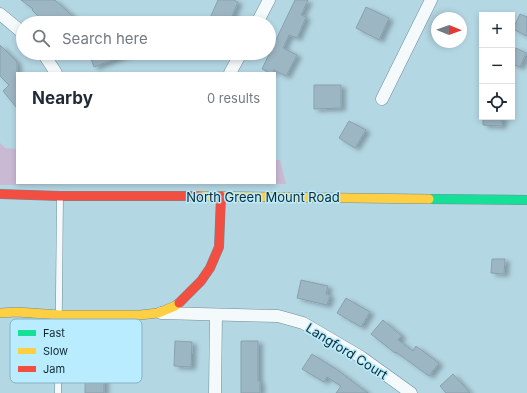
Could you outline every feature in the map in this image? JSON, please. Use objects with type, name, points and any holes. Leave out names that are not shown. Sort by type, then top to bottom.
[{"type":"street","points":[[261,16],[269,0]]},
{"type":"street","points":[[382,98],[431,0]]},
{"type":"street","points":[[0,14],[16,27]]},
{"type":"street","points":[[48,60],[55,72]]},
{"type":"street","points":[[231,72],[237,60]]},
{"type":"street","name":"North Green Mount Road","points":[[0,194],[60,196],[221,196],[527,200]]},
{"type":"street","points":[[0,313],[17,312],[60,316],[140,315],[158,313],[175,306],[201,281],[210,268],[220,247],[221,196]]},
{"type":"street","name":"Langford Court","points":[[158,313],[278,316],[303,323],[361,357],[411,393]]},
{"type":"street","points":[[215,393],[216,315]]},
{"type":"lane","points":[[60,196],[60,319]]},
{"type":"lane","points":[[58,383],[58,393]]},
{"type":"shaded area","points":[[0,143],[5,148],[16,149],[16,184],[74,184],[0,185]]},
{"type":"shaded area","points":[[276,160],[280,160],[286,184],[276,184]]},
{"type":"building","points":[[21,0],[55,0],[72,16],[38,16],[32,10],[33,9]]},
{"type":"building","points":[[218,0],[234,0],[238,2],[232,16],[211,16]]},
{"type":"building","points":[[295,0],[308,0],[301,15],[306,17],[297,38],[289,35],[283,48],[297,55],[286,76],[274,70],[273,72],[268,72],[262,69],[266,60],[276,60],[276,40]]},
{"type":"building","points":[[366,7],[389,18],[379,40],[356,28]]},
{"type":"building","points":[[520,14],[527,17],[527,36],[515,30],[515,25]]},
{"type":"building","points":[[0,45],[17,62],[16,107],[3,91],[9,85],[0,76]]},
{"type":"building","points":[[516,48],[526,53],[520,67],[515,65]]},
{"type":"building","points":[[91,60],[113,60],[94,67]]},
{"type":"building","points":[[314,85],[341,85],[341,108],[314,109]]},
{"type":"building","points":[[483,120],[502,120],[502,126],[483,125]]},
{"type":"building","points":[[349,121],[366,130],[355,148],[339,138]]},
{"type":"building","points":[[492,259],[505,259],[504,274],[491,273]]},
{"type":"building","points":[[301,280],[328,286],[326,294],[330,295],[327,305],[297,298]]},
{"type":"building","points":[[346,298],[370,312],[361,327],[337,313]]},
{"type":"building","points":[[383,320],[402,336],[398,340],[413,351],[416,346],[439,363],[429,376],[396,352],[395,353],[371,334]]},
{"type":"building","points":[[175,341],[192,342],[191,367],[174,366]]},
{"type":"building","points":[[241,341],[258,341],[258,381],[260,381],[260,393],[241,393]]},
{"type":"building","points":[[312,354],[336,369],[368,393],[336,393],[341,386],[327,377],[324,382],[302,369]]},
{"type":"building","points":[[453,374],[470,393],[446,393],[440,386]]},
{"type":"building","points":[[85,383],[104,383],[104,393],[85,393]]},
{"type":"traffic: fast","points":[[429,199],[527,200]]},
{"type":"traffic: slow","points":[[199,196],[429,199]]},
{"type":"traffic: slow","points":[[0,313],[17,312],[60,315],[140,315],[158,313],[179,303]]},
{"type":"traffic: jam","points":[[0,194],[60,196],[199,196]]},
{"type":"traffic: jam","points":[[179,303],[201,281],[210,268],[219,247],[221,196]]}]
